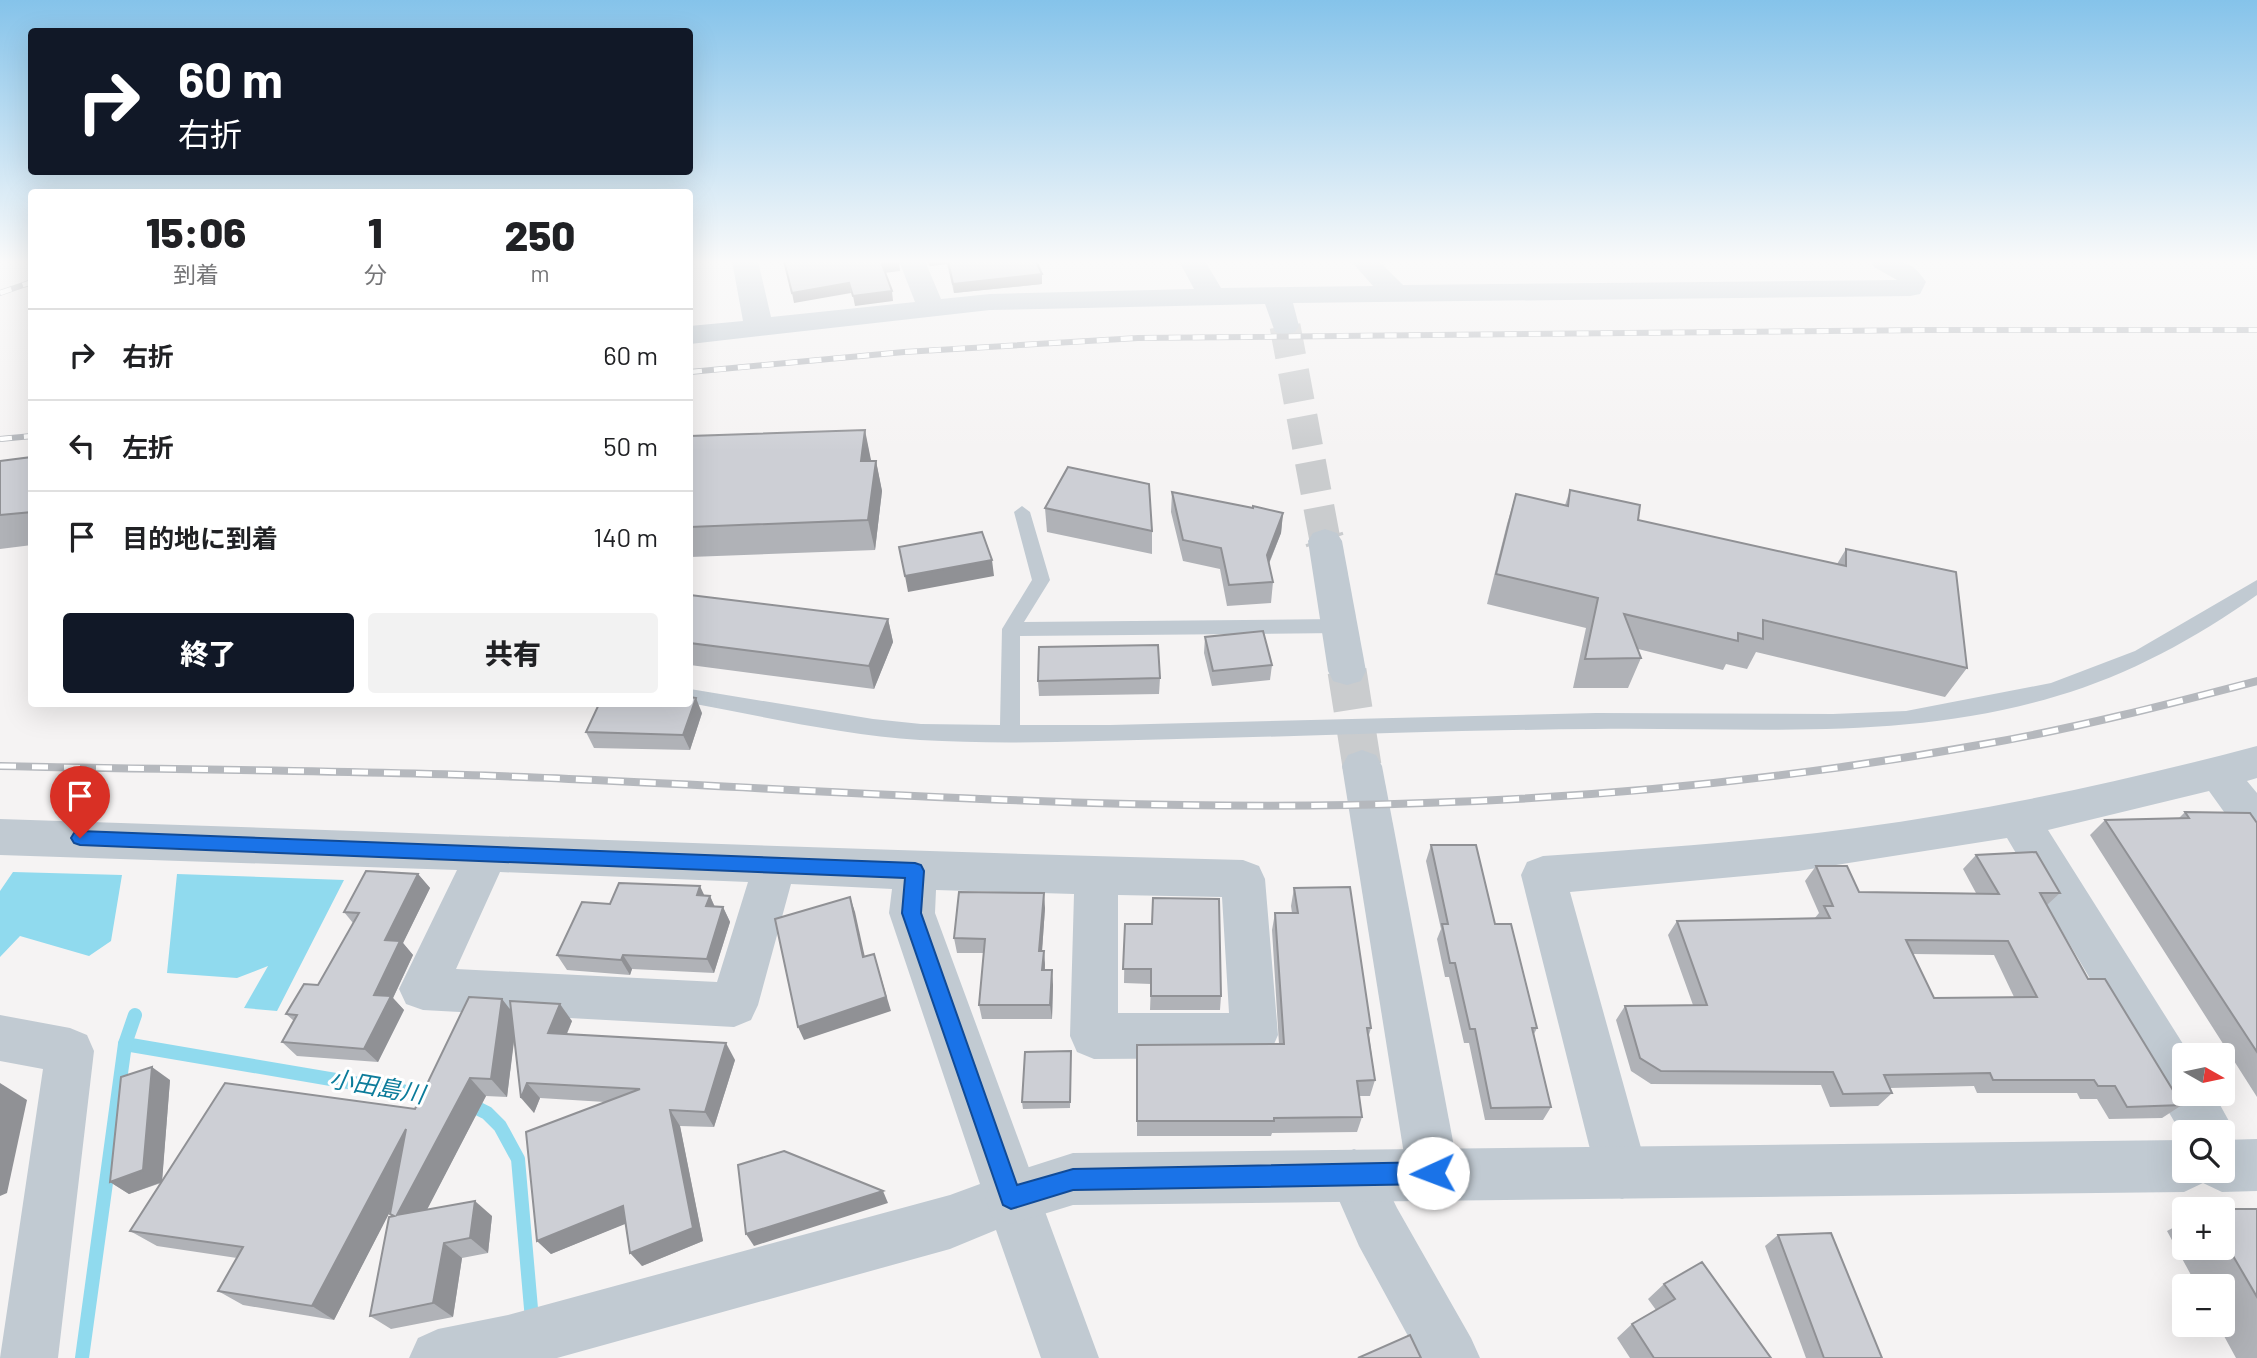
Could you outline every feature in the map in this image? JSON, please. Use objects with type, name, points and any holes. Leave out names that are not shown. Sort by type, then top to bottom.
[{"type":"street","points":[[693,335],[790,324]]},
{"type":"street","points":[[1325,541],[1347,671]]},
{"type":"street","points":[[1362,766],[1433,1173]]},
{"type":"street","points":[[1622,1173],[1543,875],[1800,852],[2018,819],[2237,767],[2257,825]]},
{"type":"street","points":[[2018,819],[2172,1072]]},
{"type":"street","points":[[0,836],[487,852],[915,871],[1243,879],[1254,1035],[1094,1036],[1096,876]]},
{"type":"street","points":[[487,852],[423,989],[734,1005],[775,864]]},
{"type":"street","points":[[915,871],[912,913],[1070,1358]]},
{"type":"street","points":[[0,1038],[70,1051],[29,1358]]},
{"type":"street","points":[[438,1358],[533,1336],[950,1222],[1011,1198],[1073,1180],[1433,1173],[1622,1173],[2172,1159]]},
{"type":"street","points":[[1354,1175],[1378,1227],[1451,1358]]},
{"type":"lane","points":[[1010,732],[1011,629],[1041,580],[1022,512]]},
{"type":"lane","points":[[693,697],[873,727],[921,732],[1110,733],[1596,721],[1833,722],[1906,719],[2054,690],[2142,656],[2224,609],[2257,586]]},
{"type":"lane","points":[[1011,629],[1339,626]]},
{"type":"water","points":[[13,872],[122,875],[111,941],[89,956],[20,936],[0,957],[0,891]]},
{"type":"water","points":[[177,874],[344,880],[277,1011],[244,1008],[268,966],[237,978],[167,973]]},
{"type":"building","points":[[865,430],[861,461],[876,461],[868,520],[693,527],[693,436]]},
{"type":"building","points":[[28,458],[28,512],[0,515],[0,461]]},
{"type":"building","points":[[1068,467],[1149,484],[1152,531],[1045,508]]},
{"type":"building","points":[[1570,490],[1640,505],[1638,520],[1846,566],[1846,549],[1956,572],[1967,668],[1763,620],[1763,639],[1738,633],[1738,641],[1624,614],[1641,658],[1585,659],[1598,598],[1496,574],[1516,494],[1568,506]]},
{"type":"building","points":[[1172,492],[1283,513],[1267,555],[1273,582],[1229,585],[1221,548],[1183,540]]},
{"type":"building","points":[[982,532],[992,560],[905,576],[899,547]]},
{"type":"building","points":[[693,595],[888,619],[869,666],[693,643]]},
{"type":"building","points":[[1263,631],[1272,665],[1213,671],[1205,637]]},
{"type":"building","points":[[1158,645],[1160,678],[1038,681],[1039,647]]},
{"type":"building","points":[[598,707],[693,707],[683,735],[586,732]]},
{"type":"building","points":[[2185,812],[2250,813],[2257,823],[2257,1052],[2105,820],[2189,818]]},
{"type":"building","points":[[1431,845],[1476,845],[1495,924],[1511,924],[1537,1028],[1532,1028],[1551,1107],[1491,1108],[1475,1029],[1470,1029],[1455,963],[1450,963],[1442,924],[1448,924]]},
{"type":"building","points":[[2036,852],[2060,893],[2040,893],[2088,979],[2105,979],[2172,1089],[2172,1105],[2127,1107],[2115,1086],[2098,1086],[2094,1080],[1993,1080],[1990,1073],[1884,1075],[1892,1093],[1843,1094],[1833,1072],[1661,1071],[1640,1058],[1625,1006],[1707,1005],[1677,921],[1830,918],[1824,906],[1833,906],[1816,866],[1847,866],[1859,892],[1999,894],[1976,855]],"holes":[[[1906,940],[2008,941],[2037,997],[1934,998]]]},
{"type":"building","points":[[366,871],[418,874],[385,940],[400,941],[374,995],[391,996],[364,1049],[282,1042],[297,1015],[286,1014],[304,984],[318,985],[359,913],[344,912]]},
{"type":"building","points":[[619,883],[700,886],[697,895],[710,896],[706,906],[723,907],[707,959],[623,955],[621,960],[557,955],[582,902],[610,904]]},
{"type":"building","points":[[1350,887],[1371,1028],[1367,1028],[1375,1080],[1357,1081],[1362,1117],[1274,1118],[1274,1121],[1137,1121],[1137,1045],[1284,1044],[1275,913],[1298,913],[1294,888]]},
{"type":"building","points":[[959,892],[1044,893],[1039,951],[1044,951],[1042,970],[1052,970],[1050,1005],[979,1005],[985,939],[954,938]]},
{"type":"building","points":[[850,897],[863,957],[874,954],[886,997],[798,1027],[775,919]]},
{"type":"building","points":[[1153,898],[1219,899],[1221,996],[1151,996],[1151,969],[1123,969],[1125,924],[1152,924]]},
{"type":"building","points":[[469,997],[502,999],[491,1079],[470,1078],[397,1215],[475,1201],[470,1238],[444,1243],[433,1303],[370,1316],[389,1217],[394,1216],[390,1214],[406,1129],[312,1306],[218,1291],[243,1247],[130,1231],[225,1083],[415,1109]]},
{"type":"building","points":[[510,1001],[560,1004],[548,1033],[726,1043],[705,1112],[670,1110],[693,1228],[630,1253],[623,1206],[537,1241],[526,1132],[640,1089],[527,1083],[521,1098]]},
{"type":"building","points":[[1071,1051],[1070,1102],[1022,1102],[1025,1052]]},
{"type":"building","points":[[152,1067],[143,1170],[110,1182],[121,1077]]},
{"type":"building","points":[[784,1151],[883,1191],[746,1234],[738,1165]]},
{"type":"building","points":[[2235,1209],[2257,1209],[2257,1297],[2235,1259]]},
{"type":"building","points":[[1831,1233],[1882,1358],[1824,1358],[1778,1235]]},
{"type":"building","points":[[1702,1262],[1771,1358],[1654,1358],[1632,1324],[1675,1299],[1664,1284]]},
{"type":"building","points":[[1410,1335],[1421,1358],[1358,1358]]},
{"type":"waterway","name":"小田島川","points":[[125,1044],[135,1015]]},
{"type":"waterway","points":[[82,1358],[125,1044]]},
{"type":"waterway","name":"小田島川","points":[[125,1044],[436,1097]]},
{"type":"waterway","name":"小田島川","points":[[469,1104],[487,1113],[500,1126],[518,1159],[532,1320]]},
{"type":"tunnel","points":[[1285,326],[1325,540]]},
{"type":"tunnel","points":[[1347,671],[1362,766]]},
{"type":"railway","points":[[693,372],[904,352],[1138,338],[1928,330],[2257,330]]},
{"type":"railway","points":[[0,439],[28,436]]},
{"type":"railway","points":[[0,766],[459,775],[1086,803],[1312,806],[1424,803],[1633,791],[1910,757],[2049,732],[2257,681]]},
{"type":"route","points":[[80,838],[915,871],[912,913],[1011,1198],[1073,1180],[1433,1173]]}]
